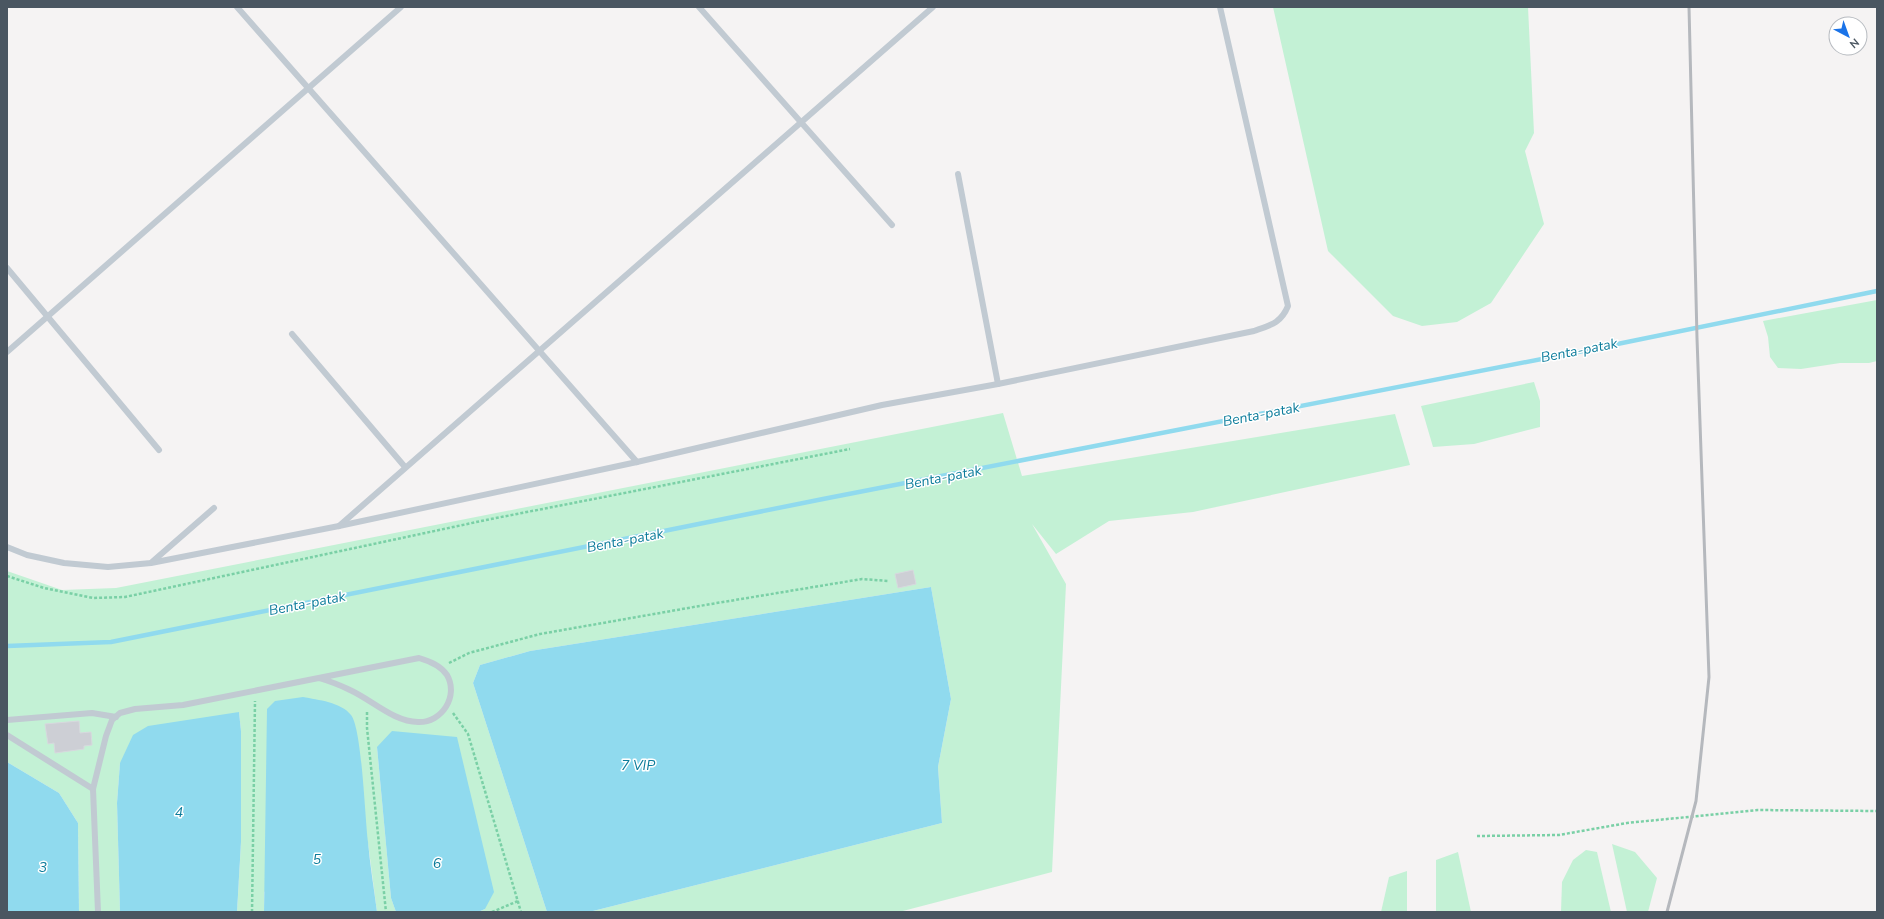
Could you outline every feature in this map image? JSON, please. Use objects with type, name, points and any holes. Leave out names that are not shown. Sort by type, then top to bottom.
[{"type":"lane","points":[[237,7],[637,462]]},
{"type":"lane","points":[[7,352],[401,7]]},
{"type":"lane","points":[[699,7],[800,123],[892,225]]},
{"type":"lane","points":[[339,526],[933,7]]},
{"type":"lane","points":[[7,546],[27,555],[64,563],[108,567],[151,563],[339,526],[637,462],[859,410],[998,384],[1254,331],[1272,324],[1283,317],[1288,306],[1220,7]]},
{"type":"lane","points":[[958,174],[998,384]]},
{"type":"lane","points":[[7,268],[159,450]]},
{"type":"lane","points":[[292,334],[405,467]]},
{"type":"lane","points":[[151,563],[214,508]]},
{"type":"lane","points":[[98,912],[93,789],[106,736],[112,720],[120,713],[135,709],[182,705],[419,658],[433,662],[447,675],[451,690],[448,707],[438,716],[421,723],[408,722],[351,690],[319,678]]},
{"type":"lane","points":[[7,720],[92,713],[116,717]]},
{"type":"lane","points":[[7,735],[93,789]]},
{"type":"path","points":[[7,576],[44,588],[93,598],[125,597],[486,520],[850,449]]},
{"type":"path","points":[[440,668],[469,653],[540,634],[862,579],[889,581]]},
{"type":"path","points":[[252,912],[255,690]]},
{"type":"path","points":[[368,700],[367,728],[386,912]]},
{"type":"path","points":[[448,707],[468,734],[521,912]]},
{"type":"path","points":[[1476,836],[1559,835],[1627,823],[1758,810],[1877,811]]},
{"type":"path","points":[[492,912],[518,901]]},
{"type":"green space","points":[[1273,7],[1528,7],[1534,133],[1525,151],[1544,224],[1491,303],[1457,322],[1422,326],[1393,316],[1328,251]]},
{"type":"green space","points":[[1877,300],[1877,361],[1869,363],[1840,363],[1801,369],[1778,368],[1770,357],[1768,337],[1763,321]]},
{"type":"green space","points":[[1534,382],[1540,401],[1540,427],[1474,444],[1433,447],[1421,406]]},
{"type":"green space","points":[[1003,413],[1022,476],[1395,414],[1410,465],[1193,512],[1109,521],[1056,554],[1032,524],[1066,584],[1052,872],[899,912],[589,912],[942,823],[938,767],[951,699],[931,587],[530,651],[480,665],[473,683],[547,912],[478,912],[485,909],[377,747],[391,898],[396,912],[377,912],[368,843],[264,892],[264,912],[237,912],[241,842],[241,731],[239,712],[120,763],[117,803],[120,912],[79,912],[78,823],[59,793],[7,762],[7,571],[62,590],[116,588]]},
{"type":"green space","points":[[1612,844],[1635,852],[1657,878],[1648,912],[1627,912]]},
{"type":"green space","points":[[1586,850],[1597,852],[1611,912],[1561,912],[1562,882],[1573,860]]},
{"type":"green space","points":[[1458,852],[1471,912],[1436,912],[1436,860]]},
{"type":"green space","points":[[1407,871],[1407,912],[1381,912],[1389,877]]},
{"type":"water","name":"7 VIP","points":[[931,587],[951,699],[938,767],[942,823],[589,912],[547,912],[473,683],[480,665],[530,651]]},
{"type":"water","name":"5","points":[[303,697],[329,702],[341,707],[351,715],[355,723],[358,737],[369,851],[377,912],[264,912],[267,709],[275,701]]},
{"type":"water","name":"4","points":[[239,712],[241,731],[241,842],[237,912],[120,912],[117,803],[120,763],[133,735],[148,726]]},
{"type":"water","name":"6","points":[[392,731],[457,737],[494,892],[485,909],[478,912],[396,912],[391,898],[377,747]]},
{"type":"water","name":"3","points":[[7,762],[59,793],[78,823],[79,912],[7,912]]},
{"type":"building","points":[[913,570],[916,584],[898,588],[895,574]]},
{"type":"building","points":[[79,721],[80,733],[91,732],[92,745],[84,746],[84,749],[55,753],[54,743],[48,744],[45,724]]},
{"type":"waterway","name":"Benta-patak","points":[[7,646],[111,642],[823,499],[1588,350],[1877,291]]},
{"type":"railway","points":[[1667,912],[1696,801],[1709,677],[1697,338],[1689,7]]}]
